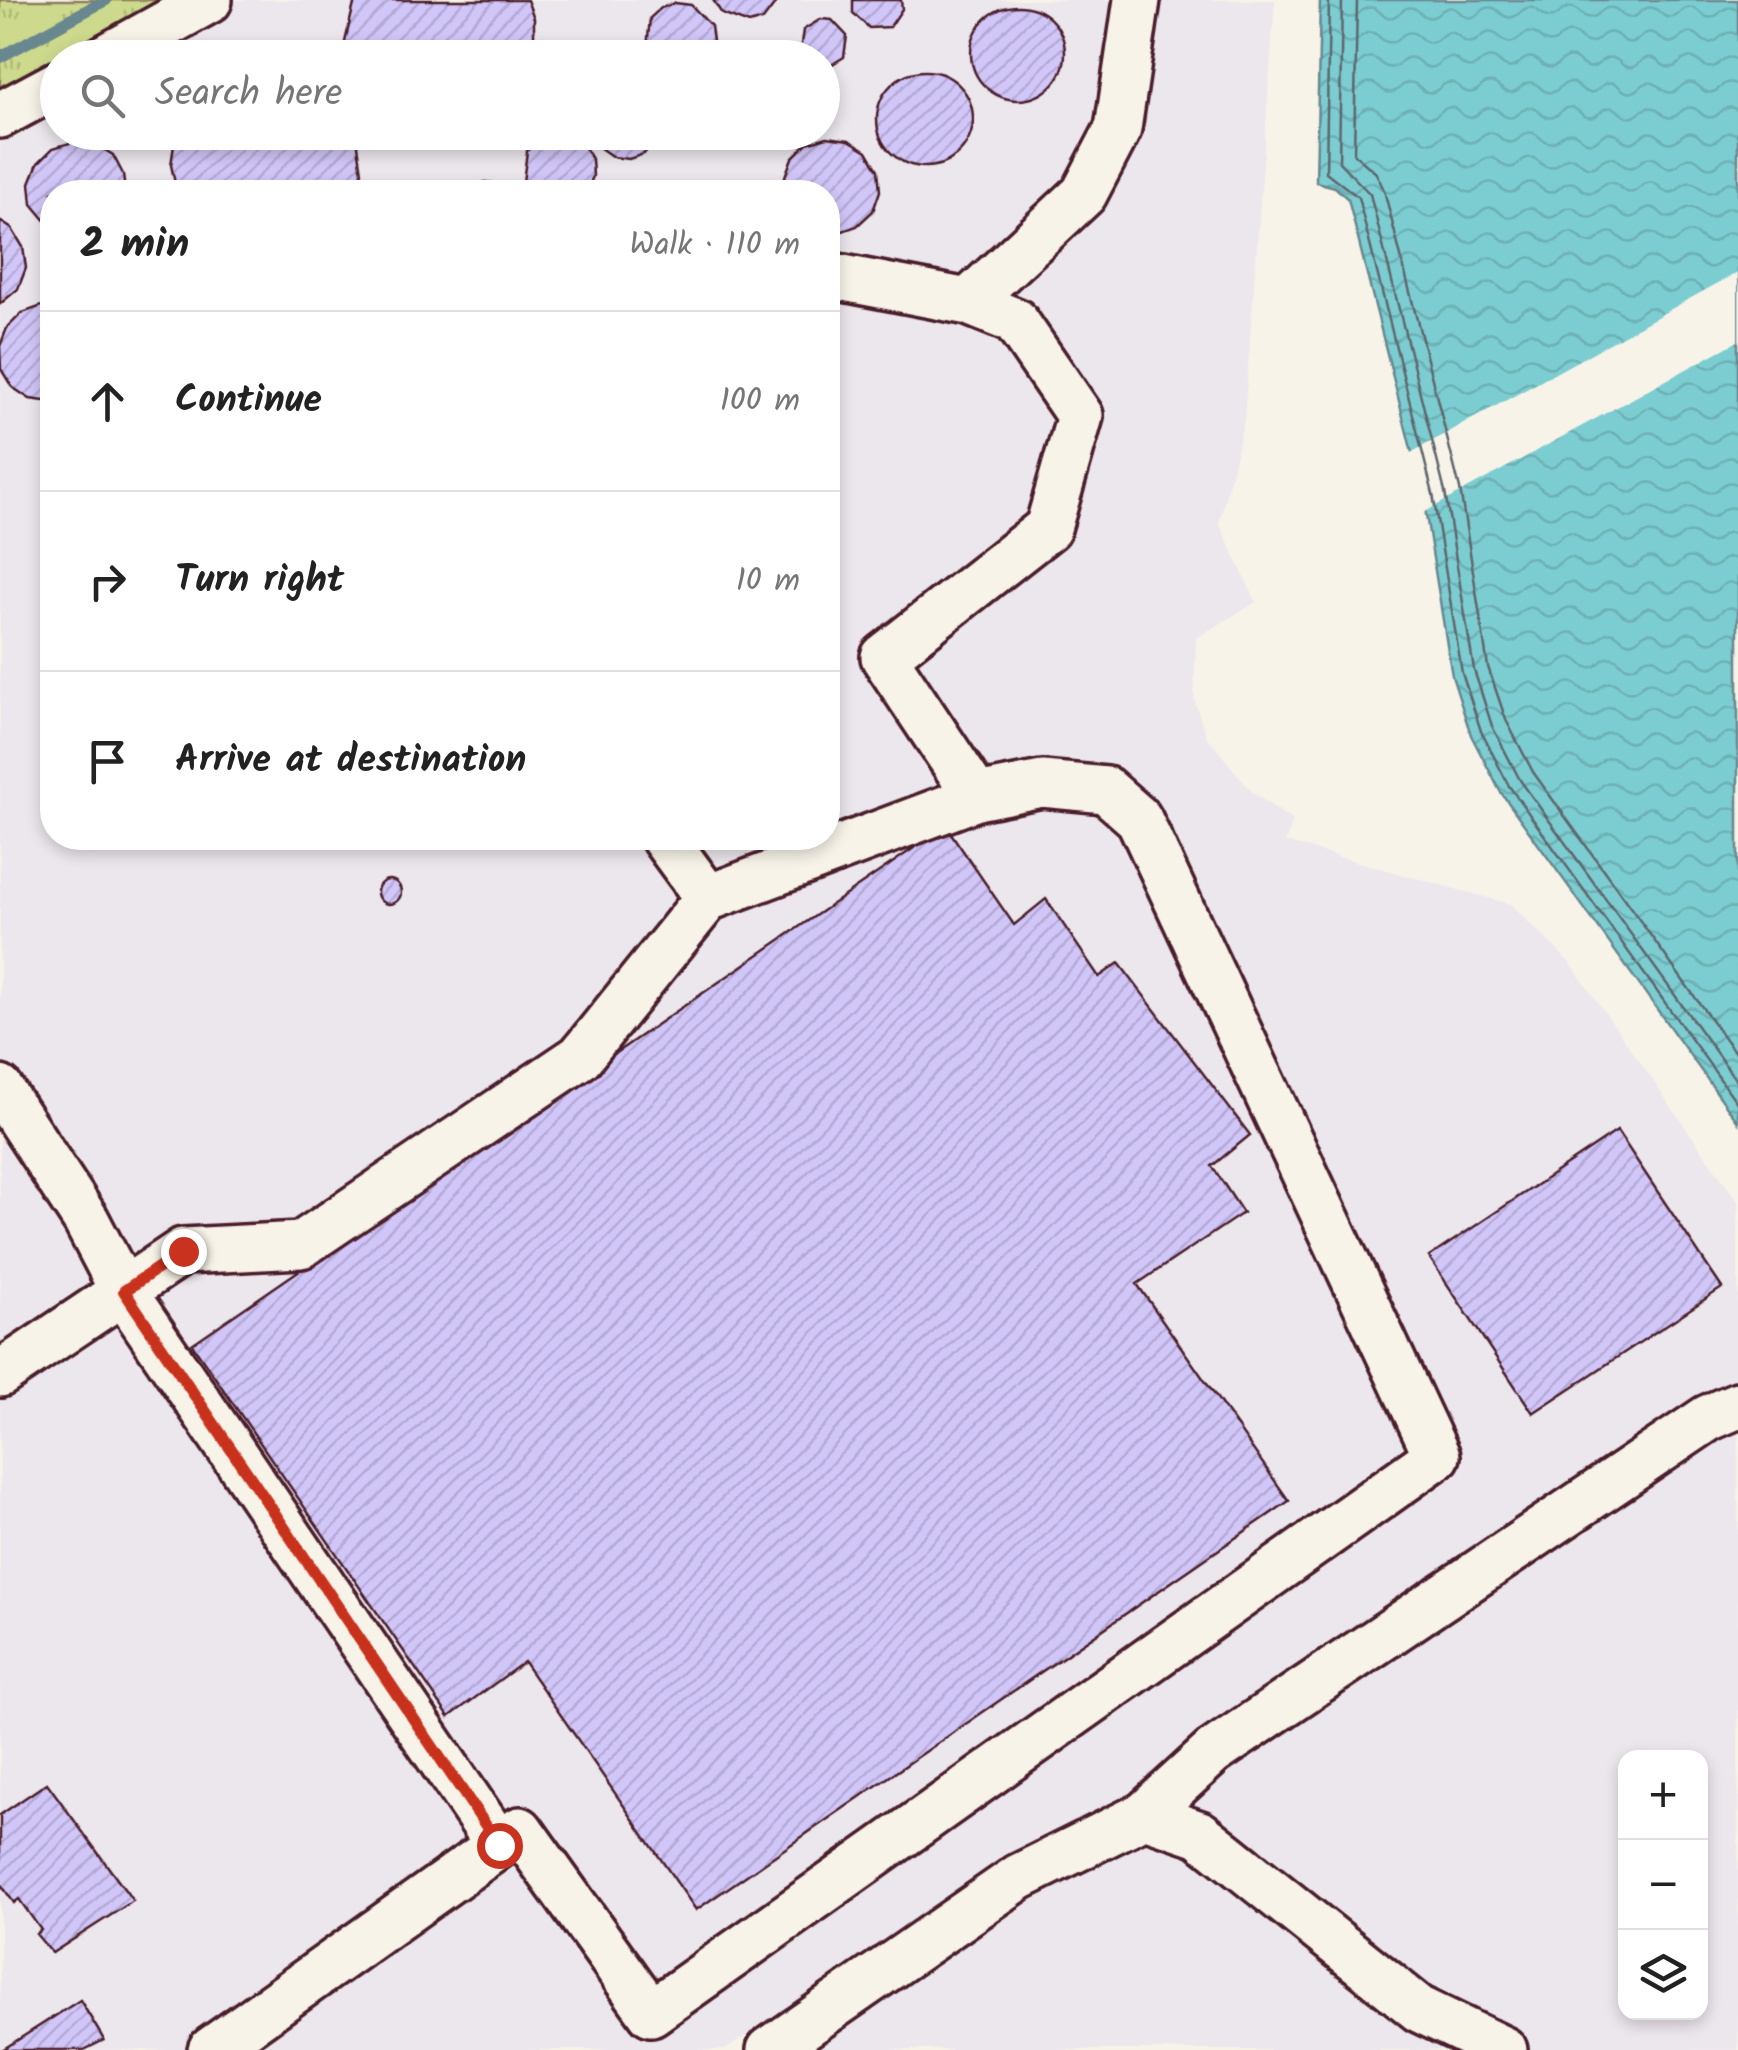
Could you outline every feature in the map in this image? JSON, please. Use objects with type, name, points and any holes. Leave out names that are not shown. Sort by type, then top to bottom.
[{"type":"lane","points":[[136,40],[208,0]]},
{"type":"lane","points":[[968,302],[1084,194],[1118,128],[1137,0]]},
{"type":"lane","points":[[0,115],[40,94]]},
{"type":"lane","points":[[840,277],[968,302],[1016,320],[1080,416],[1048,528],[884,657],[977,797]]},
{"type":"lane","points":[[211,2050],[520,1830],[651,2013],[1437,1456],[1139,820],[1106,790],[1042,784],[977,797],[840,848]]},
{"type":"lane","points":[[673,850],[708,898]]},
{"type":"lane","points":[[0,1374],[183,1251],[302,1245],[580,1057],[708,898],[836,850]]},
{"type":"lane","points":[[0,1088],[86,1220],[124,1291],[499,1845]]},
{"type":"lane","points":[[770,2050],[1019,1877],[1144,1815],[1214,1752],[1708,1418],[1738,1405]]},
{"type":"lane","points":[[1144,1815],[1200,1834],[1420,2009],[1504,2050]]},
{"type":"shaded area","points":[[203,0],[1275,0],[1244,420],[1219,523],[1256,602],[1196,638],[1194,699],[1206,736],[1253,793],[1293,821],[1285,842],[1510,904],[1571,964],[1738,1202],[1738,2050],[813,2050],[1028,1902],[1001,1862],[725,2050],[0,2050],[0,123],[40,98],[40,150],[840,150],[840,40],[136,40]]},
{"type":"green space","points":[[0,0],[166,0],[96,40],[40,40],[40,73],[0,99]]},
{"type":"water","points":[[1320,0],[1738,0],[1738,1122],[1500,791],[1471,735],[1452,676],[1423,496],[1348,199],[1335,187],[1316,182]]},
{"type":"pier","points":[[1738,272],[1738,341],[1421,514],[1407,455]]},
{"type":"building","points":[[355,0],[527,0],[534,18],[534,40],[345,40]]},
{"type":"building","points":[[713,0],[778,0],[763,20],[749,24],[722,14]]},
{"type":"building","points":[[853,0],[901,0],[902,9],[890,27],[869,28],[853,13]]},
{"type":"building","points":[[675,3],[691,5],[711,26],[713,40],[648,40],[650,18]]},
{"type":"building","points":[[1009,6],[1027,6],[1052,19],[1062,35],[1062,71],[1052,87],[1027,100],[1009,100],[984,87],[971,62],[971,44],[984,19]]},
{"type":"building","points":[[821,19],[832,20],[847,36],[844,57],[840,59],[840,40],[802,40],[803,30]]},
{"type":"building","points":[[925,71],[943,75],[959,85],[969,101],[973,119],[969,137],[959,153],[943,163],[925,167],[907,163],[891,153],[881,137],[877,119],[881,101],[891,85],[907,75]]},
{"type":"building","points":[[840,139],[867,151],[878,170],[880,191],[873,211],[857,226],[840,232],[840,180],[784,180],[792,158],[800,150],[840,150]]},
{"type":"building","points":[[51,150],[105,150],[113,155],[124,180],[40,180],[40,214],[32,204],[30,183],[38,163]]},
{"type":"building","points":[[173,150],[359,150],[362,172],[360,180],[174,180]]},
{"type":"building","points":[[586,150],[592,159],[592,180],[523,180],[527,151]]},
{"type":"building","points":[[603,150],[647,150],[629,159],[613,157]]},
{"type":"building","points":[[0,221],[12,229],[23,247],[26,268],[18,289],[0,304]]},
{"type":"building","points":[[40,307],[40,400],[30,399],[12,387],[1,369],[0,346],[7,328],[22,313]]},
{"type":"building","points":[[946,826],[1014,925],[1046,899],[1099,977],[1119,963],[1250,1135],[1212,1166],[1243,1213],[1137,1284],[1289,1501],[696,1910],[524,1662],[449,1717],[192,1344]]},
{"type":"building","points":[[389,880],[401,892],[389,904],[377,892]]},
{"type":"building","points":[[1617,1131],[1722,1288],[1533,1413],[1429,1257]]},
{"type":"building","points":[[47,1783],[133,1901],[52,1953],[36,1934],[41,1930],[19,1899],[14,1903],[0,1883],[0,1815]]},
{"type":"building","points":[[80,2000],[104,2040],[84,2050],[2,2050]]},
{"type":"waterway","points":[[0,57],[106,0]]},
{"type":"route","points":[[183,1251],[124,1291],[499,1845]]}]
